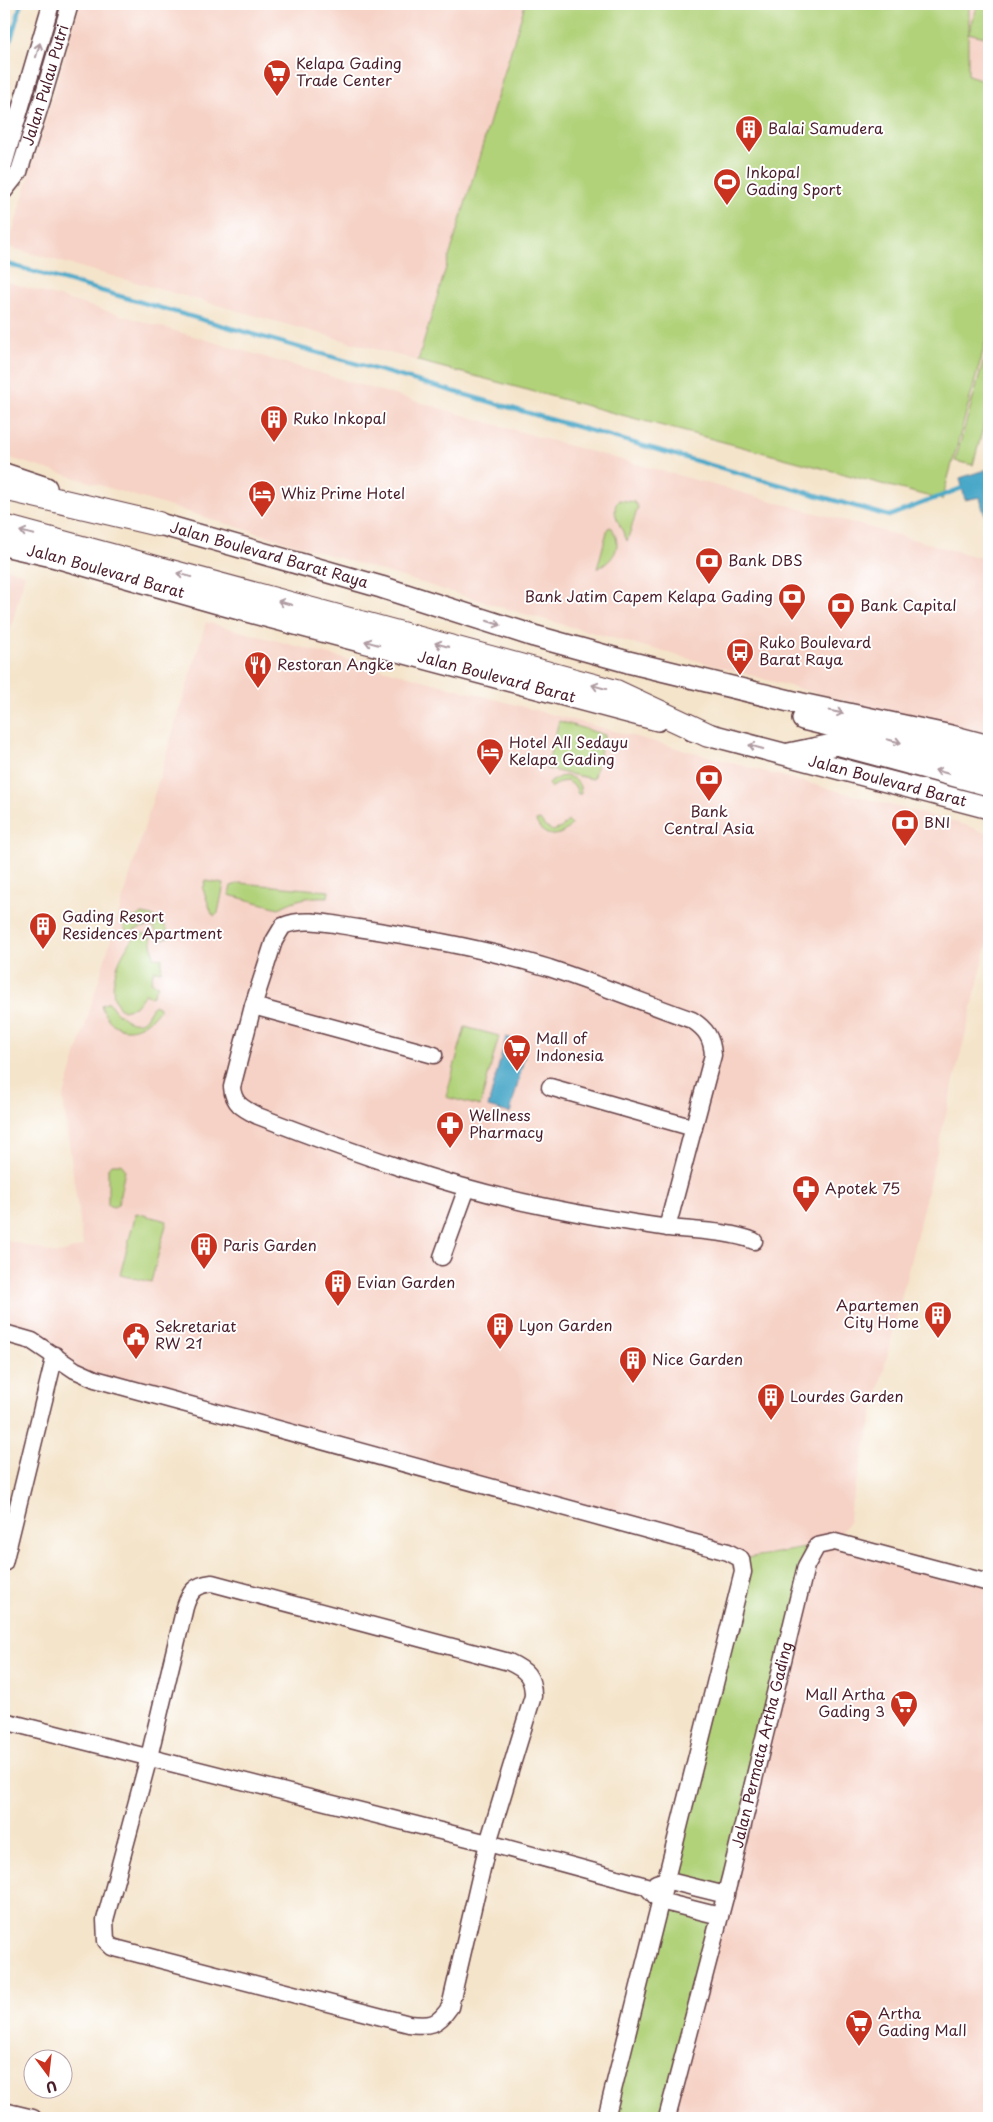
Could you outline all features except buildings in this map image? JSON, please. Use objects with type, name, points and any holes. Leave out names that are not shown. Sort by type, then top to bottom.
[{"type":"highway","points":[[4,488],[158,524]]},
{"type":"highway","points":[[4,527],[616,692],[708,735]]},
{"type":"main road","name":"Jalan Boulevard Barat Raya","points":[[4,474],[158,524],[381,587],[534,636],[665,671]]},
{"type":"main road","name":"Jalan Boulevard Barat","points":[[4,544],[228,606],[635,713],[708,735],[989,808]]},
{"type":"main road","points":[[665,671],[989,746]]},
{"type":"main road","points":[[665,671],[705,694],[945,753],[989,767]]},
{"type":"main road","points":[[785,755],[837,744],[989,785]]},
{"type":"street","points":[[4,164],[51,4]]},
{"type":"street","name":"Jalan Pulau Putri","points":[[4,191],[19,172],[70,4]]},
{"type":"street","points":[[25,96],[42,100]]},
{"type":"street","points":[[667,1228],[713,1055],[713,1042],[705,1028],[692,1020],[548,968],[492,953],[319,922],[290,923],[283,926],[274,941],[253,1006],[232,1086],[232,1095],[237,1103],[258,1116],[318,1139],[466,1188],[550,1208],[667,1228],[742,1237],[754,1241]]},
{"type":"street","points":[[253,1006],[434,1055]]},
{"type":"street","points":[[550,1087],[694,1128]]},
{"type":"street","points":[[442,1257],[466,1188]]},
{"type":"street","points":[[4,1333],[32,1341],[95,1380],[728,1552],[741,1559],[743,1572],[606,2118]]},
{"type":"street","points":[[4,1563],[55,1355]]},
{"type":"street","name":"Jalan Permata Artha Gading","points":[[667,2118],[726,1895],[806,1566],[817,1546],[835,1542],[989,1583]]},
{"type":"street","points":[[212,1583],[508,1662],[520,1668],[528,1675],[533,1684],[532,1696],[488,1843],[450,2008],[442,2020],[433,2024],[409,2024],[119,1950],[106,1941],[105,1920],[149,1757],[188,1596],[194,1588],[212,1583]]},
{"type":"street","points":[[4,1721],[488,1843],[646,1886],[660,1901],[720,1916]]},
{"type":"street","points":[[646,1886],[666,1880],[726,1895]]},
{"type":"street","points":[[4,2111],[32,2118]]},
{"type":"shaded area","points":[[80,4],[525,4],[418,361],[8,247]]},
{"type":"shaded area","points":[[969,4],[989,4],[989,82],[968,75]]},
{"type":"shaded area","name":"Ruko Inkopal","points":[[4,281],[563,444],[989,560],[989,740],[517,612],[4,456]]},
{"type":"shaded area","points":[[4,568],[25,574],[4,654]]},
{"type":"shaded area","points":[[206,622],[965,825],[989,834],[989,937],[850,1509],[849,1521],[836,1542],[989,1583],[989,2118],[665,2118],[818,1545],[741,1559],[95,1379],[4,1333],[4,1239],[57,1254],[83,1246],[63,1099]]},
{"type":"green space","name":"Inkopal Gading Sport","points":[[525,4],[969,4],[969,32],[978,4],[989,4],[989,38],[968,33],[968,75],[989,82],[989,330],[942,500],[418,361]]},
{"type":"green space","points":[[983,363],[989,365],[989,406],[973,465],[955,461]]},
{"type":"green space","points":[[619,500],[634,502],[638,507],[627,541],[617,520],[615,509]]},
{"type":"green space","points":[[611,527],[617,540],[615,552],[608,561],[597,569],[608,528]]},
{"type":"green space","points":[[559,721],[605,735],[593,779],[546,769]]},
{"type":"green space","points":[[559,777],[573,778],[577,782],[581,794],[578,794],[575,786],[567,781],[560,782],[551,788],[548,784]]},
{"type":"green space","points":[[540,820],[545,827],[553,831],[561,828],[568,821],[571,825],[562,833],[552,835],[547,834],[539,827],[536,821]]},
{"type":"green space","points":[[206,881],[224,884],[218,913],[215,916],[212,914],[203,889]]},
{"type":"green space","points":[[240,883],[329,891],[328,897],[303,899],[279,908],[229,895],[231,886]]},
{"type":"green space","points":[[143,914],[160,920],[170,936],[161,940],[153,927],[140,928],[128,934],[123,925],[129,919]]},
{"type":"green space","points":[[142,933],[151,936],[154,957],[162,958],[161,971],[154,970],[151,982],[158,985],[152,997],[145,994],[135,1007],[123,1010],[116,1003],[113,993],[116,969],[127,946]]},
{"type":"green space","points":[[109,1002],[119,1015],[135,1022],[145,1019],[154,1005],[160,1008],[145,1023],[128,1029],[120,1028],[106,1016],[101,1005]]},
{"type":"green space","points":[[465,1027],[499,1036],[480,1106],[446,1097]]},
{"type":"green space","points":[[112,1164],[121,1164],[125,1169],[118,1205],[113,1207],[108,1205],[108,1168]]},
{"type":"green space","points":[[136,1213],[167,1221],[151,1282],[120,1275]]},
{"type":"green space","points":[[817,1546],[726,1895],[665,1880],[741,1559]]},
{"type":"green space","points":[[660,1901],[720,1916],[667,2118],[606,2118]]},
{"type":"water","points":[[989,465],[989,522],[983,510],[980,497],[965,500],[960,478],[988,469]]},
{"type":"water","points":[[506,1037],[528,1043],[510,1113],[488,1107]]},
{"type":"waterway","points":[[4,63],[21,4]]},
{"type":"waterway","points":[[4,263],[889,516],[962,488]]},
{"type":"place","name":"Kelapa Gading Trade Center","points":[[277,97]]},
{"type":"place","name":"Balai Samudera","points":[[749,153]]},
{"type":"place","name":"Inkopal Gading Sport","points":[[727,206]]},
{"type":"place","name":"Ruko Inkopal","points":[[274,443]]},
{"type":"place","name":"Whiz Prime Hotel","points":[[262,518]]},
{"type":"place","name":"Bank DBS","points":[[709,585]]},
{"type":"place","name":"Bank Jatim Capem Kelapa Gading","points":[[792,621]]},
{"type":"place","name":"Bank Capital","points":[[841,630]]},
{"type":"place","name":"Ruko Boulevard Barat Raya","points":[[740,676]]},
{"type":"place","name":"Restoran Angke","points":[[258,689]]},
{"type":"place","name":"Hotel All Sedayu Kelapa Gading","points":[[490,776]]},
{"type":"place","name":"Bank Central Asia","points":[[709,802]]},
{"type":"place","name":"BNI","points":[[905,847]]},
{"type":"place","name":"Gading Resort Residences Apartment","points":[[43,950]]},
{"type":"place","name":"Mall of Indonesia","points":[[517,1072]]},
{"type":"place","name":"Wellness Pharmacy","points":[[450,1149]]},
{"type":"place","name":"Apotek 75","points":[[806,1213]]},
{"type":"place","name":"Paris Garden","points":[[204,1270]]},
{"type":"place","name":"Evian Garden","points":[[338,1307]]},
{"type":"place","name":"Apartemen City Home","points":[[938,1339]]},
{"type":"place","name":"Lyon Garden","points":[[500,1350]]},
{"type":"place","name":"Sekretariat RW 21","points":[[136,1360]]},
{"type":"place","name":"Nice Garden","points":[[633,1384]]},
{"type":"place","name":"Lourdes Garden","points":[[771,1421]]},
{"type":"place","name":"Mall Artha Gading 3","points":[[904,1728]]},
{"type":"place","name":"Artha Gading Mall","points":[[859,2047]]}]
